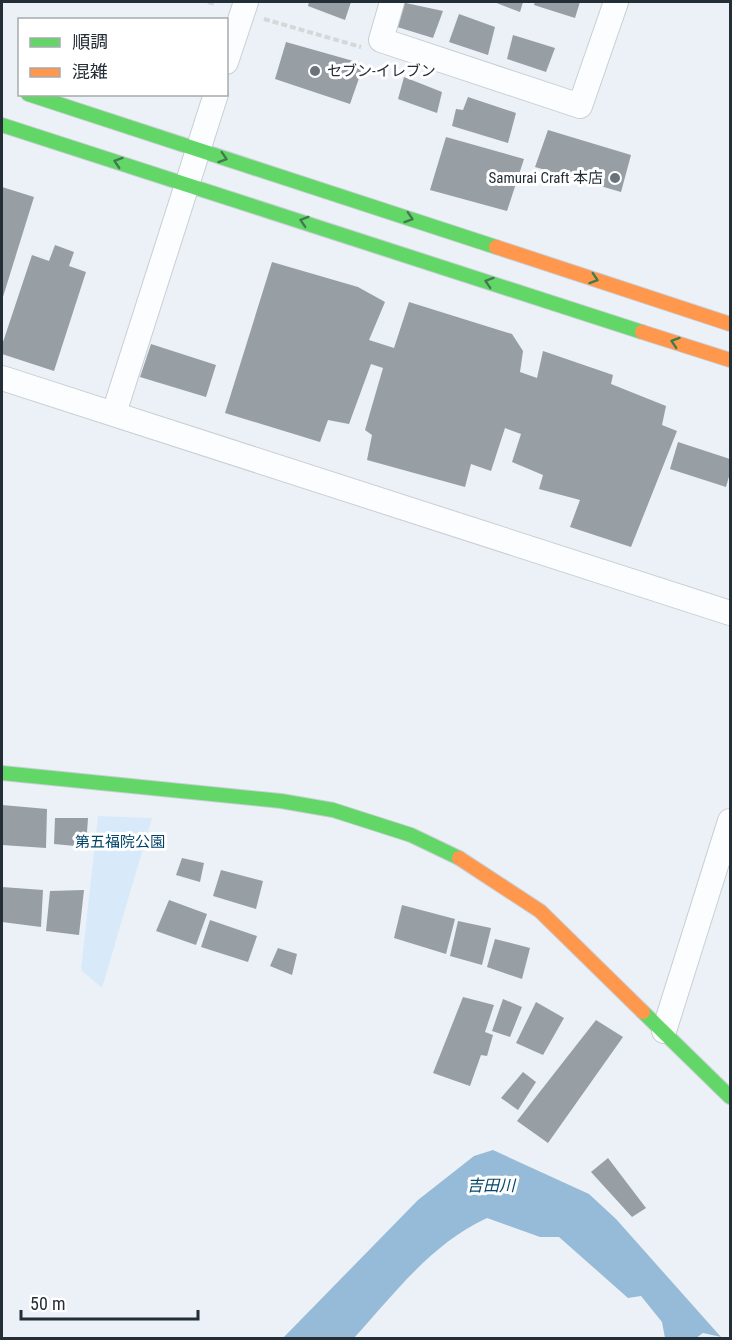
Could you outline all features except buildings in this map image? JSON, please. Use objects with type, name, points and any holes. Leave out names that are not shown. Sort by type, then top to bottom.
[{"type":"street","points":[[392,2],[381,39],[580,106],[616,2]]},
{"type":"street","points":[[228,58],[250,9]]},
{"type":"street","points":[[34,96],[730,324]]},
{"type":"street","points":[[114,413],[215,96]]},
{"type":"street","points":[[2,125],[730,360]]},
{"type":"street","points":[[2,378],[730,613]]},
{"type":"street","points":[[2,773],[281,801],[333,810],[411,835],[471,864],[540,911],[730,1097]]},
{"type":"street","points":[[664,1031],[730,821]]},
{"type":"path","points":[[208,2],[216,4]]},
{"type":"path","points":[[250,9],[361,47],[381,39]]},
{"type":"green space","name":"第五福院公園","points":[[98,816],[152,818],[102,988],[81,970]]},
{"type":"water","name":"吉田川","points":[[493,1150],[589,1194],[616,1219],[721,1337],[703,1333],[696,1338],[665,1338],[662,1322],[641,1296],[628,1298],[559,1237],[540,1237],[487,1218],[448,1241],[431,1256],[399,1287],[354,1338],[283,1338],[418,1200],[474,1156]]},
{"type":"traffic: fast","points":[[34,96],[496,247]]},
{"type":"traffic: fast","points":[[2,125],[642,332]]},
{"type":"traffic: fast","points":[[2,773],[281,801],[333,810],[411,835],[459,858]]},
{"type":"traffic: fast","points":[[643,1012],[730,1097]]},
{"type":"traffic: slow","points":[[496,247],[730,324]]},
{"type":"traffic: slow","points":[[642,332],[730,360]]},
{"type":"traffic: slow","points":[[459,858],[540,911],[643,1012]]},
{"type":"place","name":"セブン-イレブン","points":[[315,71]]},
{"type":"place","name":"Samurai Craft 本店","points":[[615,178]]}]
